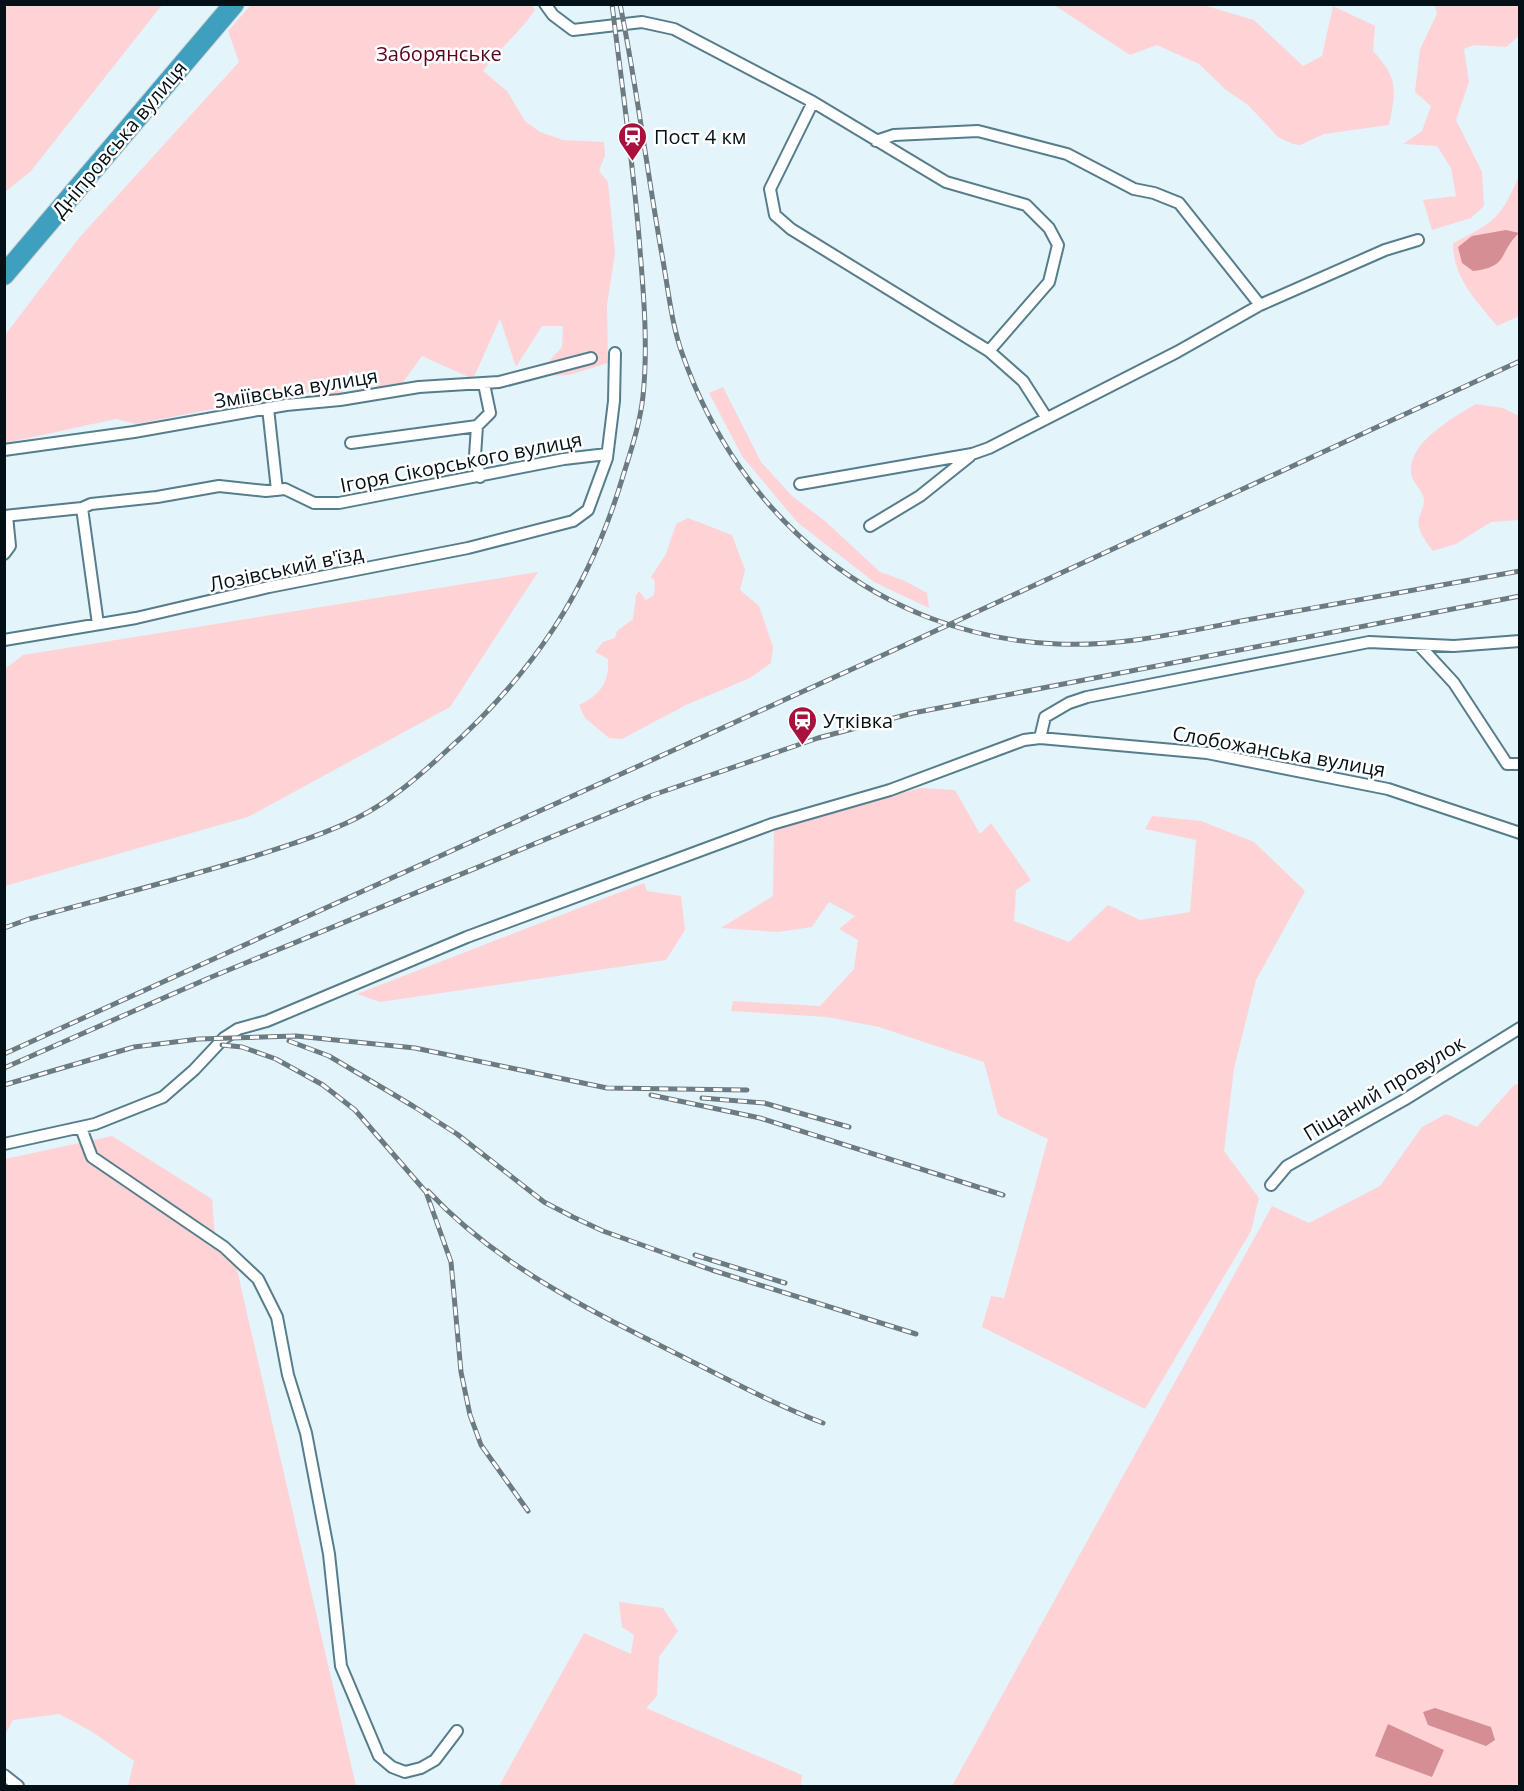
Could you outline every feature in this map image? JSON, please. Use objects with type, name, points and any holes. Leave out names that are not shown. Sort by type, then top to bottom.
[{"type":"highway","name":"Дніпровська вулиця","points":[[4,275],[234,4]]},
{"type":"street","points":[[545,4],[553,15],[573,30],[642,22],[674,29],[813,102],[946,182],[1026,205],[1049,228],[1058,245],[1049,282],[989,351]]},
{"type":"street","points":[[813,102],[770,189],[775,215],[791,229],[989,351],[1023,381],[1046,417]]},
{"type":"street","points":[[876,141],[894,135],[978,131],[1067,154],[1134,189],[1154,193],[1179,203],[1260,305]]},
{"type":"street","points":[[800,484],[972,454],[989,448],[1177,352],[1260,305],[1386,250],[1418,240]]},
{"type":"street","points":[[607,454],[614,401],[615,353]]},
{"type":"street","name":"Зміївська вулиця","points":[[4,450],[134,432],[268,408],[419,387],[484,384],[591,358]]},
{"type":"street","points":[[351,442],[477,426],[490,413],[484,384]]},
{"type":"street","points":[[268,408],[277,490]]},
{"type":"street","points":[[477,426],[476,456],[480,477]]},
{"type":"street","name":"Ігоря Сікорського вулиця","points":[[6,516],[82,508],[91,504],[157,497],[219,486],[285,489],[314,503],[327,504],[376,498],[607,454]]},
{"type":"street","name":"Лозівський в'їзд","points":[[4,640],[204,604],[269,587],[468,548],[573,521],[588,510],[607,454]]},
{"type":"street","points":[[870,526],[920,496],[972,454]]},
{"type":"street","points":[[82,508],[98,624]]},
{"type":"street","points":[[4,554],[10,546],[6,516]]},
{"type":"street","points":[[1040,738],[1045,717],[1069,703],[1087,697],[1369,642],[1419,645],[1520,641]]},
{"type":"street","points":[[1419,645],[1454,682],[1507,764],[1520,764]]},
{"type":"street","name":"Слобожанська вулиця","points":[[4,1144],[81,1128],[163,1096],[194,1070],[218,1044],[238,1029],[267,1021],[467,937],[772,824],[890,790],[1024,740],[1040,738],[1207,753],[1388,789],[1520,833]]},
{"type":"street","name":"Піщаний провулок","points":[[1271,1185],[1287,1166],[1404,1100],[1520,1028]]},
{"type":"street","points":[[81,1128],[92,1157],[224,1247],[258,1279],[277,1317],[288,1375],[306,1433],[327,1543],[341,1666],[379,1756],[392,1767],[405,1772],[421,1768],[435,1760],[457,1731]]},
{"type":"street","points":[[4,1776],[18,1786]]},
{"type":"green space","points":[[5,4],[162,5],[31,171],[5,192]]},
{"type":"green space","name":"Заборянське","points":[[531,4],[535,10],[483,71],[507,91],[525,121],[540,132],[563,140],[604,142],[605,155],[599,171],[608,182],[615,253],[607,305],[608,363],[569,375],[536,376],[562,347],[563,326],[542,326],[516,367],[500,319],[473,379],[422,356],[393,396],[350,370],[339,402],[304,391],[136,424],[116,419],[5,443],[4,399],[7,395],[4,389],[5,335],[79,238],[239,62],[228,31],[251,5]]},
{"type":"green space","points":[[1054,5],[1203,5],[1254,20],[1303,66],[1322,56],[1333,6],[1375,26],[1373,51],[1387,69],[1393,85],[1394,94],[1389,125],[1324,134],[1300,145],[1293,144],[1278,137],[1248,105],[1226,90],[1199,64],[1157,45],[1130,55]]},
{"type":"green space","points":[[1435,5],[1518,5],[1520,35],[1506,47],[1474,45],[1464,49],[1469,82],[1456,120],[1482,172],[1484,206],[1471,218],[1432,230],[1423,200],[1456,196],[1451,168],[1437,146],[1403,144],[1422,131],[1431,106],[1415,92],[1420,49],[1437,14]]},
{"type":"green space","points":[[1519,176],[1519,316],[1497,326],[1461,278],[1454,256],[1453,243],[1495,218],[1507,201]]},
{"type":"green space","points":[[723,387],[761,462],[792,496],[825,521],[880,572],[903,580],[927,593],[929,608],[874,582],[797,522],[742,456],[709,393]]},
{"type":"green space","points":[[1476,404],[1503,408],[1519,416],[1519,520],[1491,522],[1456,544],[1433,551],[1419,527],[1418,522],[1424,500],[1412,475],[1412,460],[1417,450],[1434,432]]},
{"type":"green space","points":[[688,518],[732,535],[745,570],[740,590],[759,606],[773,647],[771,663],[750,678],[686,705],[622,739],[609,738],[585,718],[579,705],[597,693],[607,675],[608,659],[595,652],[603,642],[615,638],[617,631],[633,619],[636,595],[639,591],[646,600],[654,595],[655,581],[651,577],[666,554],[676,524]]},
{"type":"green space","points":[[538,572],[450,707],[248,817],[5,886],[5,669],[23,655]]},
{"type":"green space","points":[[920,788],[955,790],[980,834],[991,823],[1031,880],[1016,890],[1014,921],[1069,942],[1108,905],[1140,920],[1190,912],[1196,840],[1145,829],[1152,816],[1201,821],[1254,842],[1305,891],[1256,980],[1234,1069],[1224,1151],[1259,1198],[1251,1231],[1145,1409],[982,1327],[991,1296],[1004,1298],[1048,1139],[998,1115],[984,1062],[879,1027],[827,1017],[731,1011],[733,1001],[820,1006],[854,969],[858,940],[839,929],[855,916],[829,902],[812,927],[778,932],[721,928],[773,896],[774,830]]},
{"type":"green space","points":[[644,883],[647,891],[681,896],[685,930],[666,960],[380,1002],[357,994]]},
{"type":"green space","points":[[1519,1084],[1519,1786],[952,1786],[1272,1206],[1309,1223],[1380,1186],[1422,1127],[1446,1114],[1477,1127],[1514,1085]]},
{"type":"green space","points":[[112,1136],[212,1199],[215,1237],[232,1248],[356,1786],[128,1786],[134,1761],[91,1731],[59,1714],[13,1720],[5,1735],[5,1159]]},
{"type":"green space","points":[[619,1602],[663,1608],[678,1631],[659,1657],[657,1696],[646,1708],[802,1775],[801,1786],[499,1786],[584,1633],[631,1654],[634,1635],[622,1627]]},
{"type":"shaded area","points":[[1506,230],[1519,233],[1502,258],[1493,266],[1473,271],[1462,263],[1458,247],[1472,236]]},
{"type":"shaded area","points":[[1435,1708],[1491,1727],[1495,1740],[1486,1746],[1428,1725],[1423,1712]]},
{"type":"shaded area","points":[[1388,1724],[1444,1750],[1432,1777],[1375,1756]]},
{"type":"railway","points":[[4,928],[255,856],[320,834],[369,812],[413,781],[475,724],[530,662],[554,629],[575,594],[609,518],[635,437],[643,396],[644,305],[631,158],[612,4]]},
{"type":"railway","points":[[620,4],[672,317],[682,353],[707,413],[740,467],[779,516],[825,558],[876,592],[932,619],[993,636],[1058,644],[1084,644],[1161,636],[1520,571]]},
{"type":"railway","points":[[4,1054],[881,656],[1520,361]]},
{"type":"railway","points":[[4,1068],[209,978],[653,795],[818,738],[913,713],[1520,596]]},
{"type":"railway","points":[[4,1085],[134,1047],[199,1039],[296,1036],[415,1048],[607,1088],[747,1090]]},
{"type":"railway","points":[[289,1041],[329,1056],[413,1106],[457,1134],[544,1202],[573,1217],[603,1231],[712,1270],[916,1334]]},
{"type":"railway","points":[[222,1045],[242,1047],[276,1059],[323,1085],[355,1110],[426,1192],[451,1262],[461,1372],[470,1415],[481,1445],[528,1511]]},
{"type":"railway","points":[[651,1095],[760,1118],[1003,1195]]},
{"type":"railway","points":[[702,1098],[764,1103],[849,1127]]},
{"type":"railway","points":[[428,1191],[485,1243],[548,1285],[614,1322],[735,1383],[823,1423]]},
{"type":"railway","points":[[695,1255],[785,1283]]},
{"type":"place","name":"Пост 4 км","points":[[633,162]]},
{"type":"place","name":"Уткiвка","points":[[802,746]]}]
